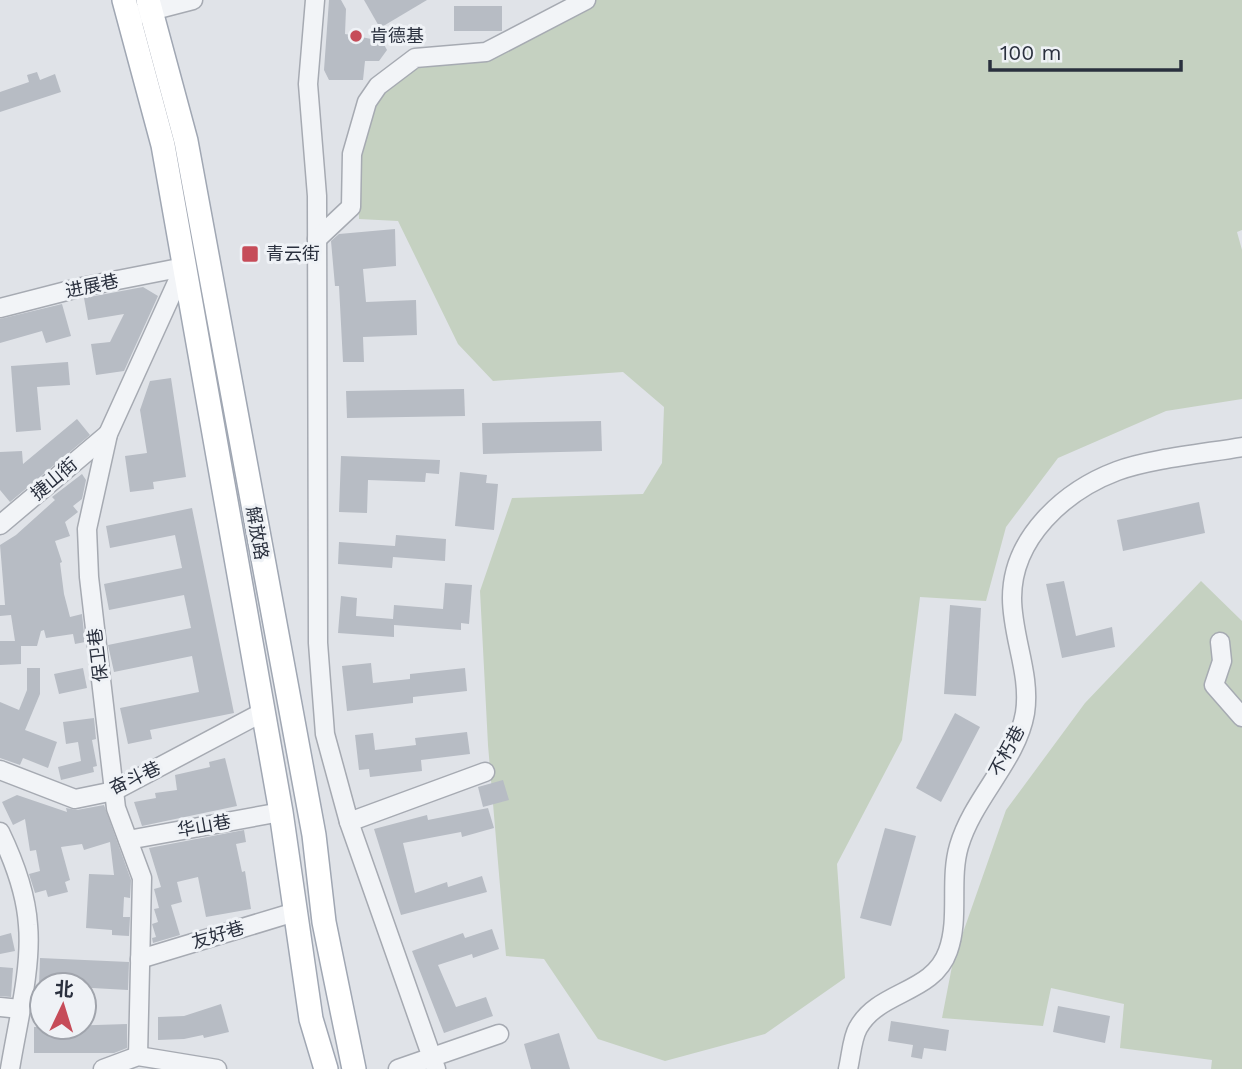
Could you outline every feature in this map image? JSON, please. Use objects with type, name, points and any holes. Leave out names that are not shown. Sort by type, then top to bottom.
[{"type":"main road","name":"解放路","points":[[138,7],[281,813],[311,1018],[326,1069]]},
{"type":"main road","name":"解放路","points":[[138,7],[186,141],[314,835],[324,922],[354,1069]]},
{"type":"street","points":[[138,7],[193,0]]},
{"type":"street","points":[[315,0],[308,84],[317,239],[320,694],[325,734],[349,822],[434,1063]]},
{"type":"street","points":[[317,239],[351,207],[352,154],[366,102],[378,86],[415,58],[486,52],[586,0]]},
{"type":"street","name":"进展巷","points":[[0,308],[82,287],[184,267]]},
{"type":"street","name":"保卫巷","points":[[138,1056],[142,878],[116,808],[89,577],[87,529],[108,434],[184,267]]},
{"type":"street","name":"捷山街","points":[[0,525],[108,434]]},
{"type":"street","name":"不朽巷","points":[[848,1069],[857,1028],[877,1006],[931,979],[948,951],[953,878],[959,845],[974,806],[1013,746],[1025,715],[1026,685],[1013,630],[1012,595],[1019,554],[1059,503],[1118,470],[1242,447]]},
{"type":"street","points":[[1220,642],[1222,661],[1214,685],[1242,717]]},
{"type":"street","name":"奋斗巷","points":[[0,769],[75,799],[114,791],[263,712]]},
{"type":"street","points":[[349,822],[485,772]]},
{"type":"street","name":"华山巷","points":[[128,840],[281,813]]},
{"type":"street","points":[[0,832],[10,853],[28,925],[10,1069]]},
{"type":"street","name":"友好巷","points":[[140,959],[295,912]]},
{"type":"street","points":[[0,1007],[19,1009]]},
{"type":"street","points":[[398,1069],[434,1063],[499,1034]]},
{"type":"street","points":[[103,1069],[138,1056],[217,1069]]},
{"type":"green space","points":[[595,0],[1242,0],[1242,230],[1237,232],[1242,250],[1242,399],[1166,411],[1058,458],[1006,527],[986,601],[920,597],[902,740],[837,864],[845,978],[765,1034],[665,1061],[598,1039],[544,959],[506,956],[488,745],[480,591],[512,498],[643,494],[662,463],[664,407],[623,372],[493,381],[458,344],[398,221],[359,219],[358,165],[373,96],[424,64],[479,61]]},
{"type":"green space","points":[[1201,581],[1242,621],[1242,1069],[1211,1069],[1212,1060],[1120,1048],[1124,1004],[1051,988],[1043,1026],[942,1018],[953,961],[1006,810],[1085,703]]},
{"type":"building","points":[[329,0],[341,0],[346,9],[345,34],[382,41],[387,50],[379,61],[365,61],[363,80],[329,80],[324,70]]},
{"type":"building","points":[[364,0],[427,0],[380,28]]},
{"type":"building","points":[[454,6],[502,6],[502,31],[454,31]]},
{"type":"building","points":[[37,72],[40,80],[55,74],[61,92],[0,112],[0,92],[29,82],[27,75]]},
{"type":"building","points":[[395,229],[396,266],[363,269],[366,302],[416,300],[417,335],[363,337],[364,362],[343,362],[339,286],[335,286],[331,241],[339,234]]},
{"type":"building","points":[[143,287],[158,296],[124,371],[96,375],[91,344],[110,342],[124,314],[88,320],[84,298]]},
{"type":"building","points":[[62,304],[71,336],[46,343],[42,331],[0,343],[0,319]]},
{"type":"building","points":[[68,362],[70,385],[37,387],[41,430],[16,432],[11,366]]},
{"type":"building","points":[[171,378],[186,477],[153,482],[154,489],[130,492],[125,456],[147,453],[140,410],[150,381]]},
{"type":"building","points":[[464,389],[465,416],[347,418],[346,391]]},
{"type":"building","points":[[77,419],[90,435],[10,502],[0,490],[0,452],[22,451],[23,464]]},
{"type":"building","points":[[601,421],[602,451],[483,454],[482,423]]},
{"type":"building","points":[[341,456],[440,460],[439,474],[426,473],[425,482],[368,480],[367,513],[339,512]]},
{"type":"building","points":[[460,472],[487,475],[486,483],[498,484],[494,530],[455,526]]},
{"type":"building","points":[[82,474],[86,480],[82,499],[73,506],[78,512],[65,522],[70,536],[55,541],[62,562],[64,594],[70,617],[82,614],[85,642],[75,644],[73,634],[46,638],[44,630],[41,631],[37,646],[21,646],[21,664],[0,665],[0,641],[15,641],[11,615],[0,616],[0,605],[5,605],[0,545],[16,535],[55,500],[52,497]]},
{"type":"building","points":[[1199,502],[1205,533],[1123,551],[1117,520]]},
{"type":"building","points":[[192,508],[234,713],[150,730],[152,739],[128,744],[120,708],[199,692],[192,656],[114,672],[108,645],[191,628],[184,595],[109,610],[104,584],[182,568],[175,535],[110,548],[106,526]]},
{"type":"building","points":[[396,535],[446,539],[445,561],[393,557],[392,568],[338,564],[339,542],[395,546]]},
{"type":"building","points":[[1064,581],[1076,636],[1112,627],[1115,647],[1062,658],[1046,584]]},
{"type":"building","points":[[445,583],[472,585],[469,624],[461,623],[461,630],[394,625],[394,637],[338,633],[341,596],[357,598],[356,616],[393,619],[394,605],[443,609]]},
{"type":"building","points":[[950,605],[981,608],[976,696],[944,694]]},
{"type":"building","points":[[371,663],[373,683],[410,679],[410,674],[465,668],[467,691],[413,697],[413,703],[347,711],[342,666]]},
{"type":"building","points":[[27,668],[40,668],[40,694],[25,730],[57,742],[48,768],[23,758],[20,765],[0,758],[0,702],[19,710],[27,690]]},
{"type":"building","points":[[83,668],[87,688],[59,694],[54,674]]},
{"type":"building","points":[[955,713],[980,727],[941,802],[916,788]]},
{"type":"building","points":[[94,718],[96,739],[92,740],[97,766],[93,767],[94,772],[61,780],[58,767],[81,761],[78,742],[66,744],[63,722]]},
{"type":"building","points":[[467,732],[470,754],[421,760],[422,771],[370,777],[369,769],[359,770],[355,735],[373,733],[375,750],[416,745],[415,738]]},
{"type":"building","points":[[225,758],[237,806],[142,826],[134,802],[156,798],[155,793],[177,790],[175,775],[210,767],[209,762]]},
{"type":"building","points":[[503,780],[509,800],[483,807],[478,787]]},
{"type":"building","points":[[17,795],[67,812],[66,808],[77,810],[104,805],[131,880],[130,898],[124,897],[123,917],[130,917],[129,936],[112,935],[112,930],[86,928],[89,874],[114,875],[110,842],[84,850],[82,844],[61,847],[70,880],[65,882],[68,892],[48,897],[46,890],[35,893],[29,874],[40,871],[36,850],[30,851],[25,819],[13,825],[2,802]]},
{"type":"building","points":[[488,808],[494,828],[462,837],[461,832],[403,843],[415,893],[447,882],[448,887],[482,876],[487,892],[401,915],[374,829],[427,815],[428,820]]},
{"type":"building","points":[[885,828],[916,836],[891,926],[860,918]]},
{"type":"building","points":[[244,830],[246,842],[236,844],[242,872],[245,871],[251,909],[206,917],[198,877],[177,882],[182,902],[171,905],[180,935],[153,943],[152,938],[156,937],[152,924],[158,922],[154,909],[159,908],[154,889],[161,887],[149,848]]},
{"type":"building","points":[[492,929],[499,949],[473,958],[472,954],[438,965],[456,1007],[486,997],[493,1016],[444,1033],[412,951],[463,933],[465,938]]},
{"type":"building","points":[[11,933],[15,951],[0,954],[0,936]]},
{"type":"building","points":[[40,958],[129,962],[128,990],[98,988],[98,971],[40,971]]},
{"type":"building","points":[[0,967],[13,968],[11,997],[0,996]]},
{"type":"building","points":[[221,1004],[229,1032],[204,1038],[203,1035],[158,1040],[158,1017],[184,1016]]},
{"type":"building","points":[[1058,1006],[1110,1016],[1105,1043],[1053,1032]]},
{"type":"building","points":[[891,1021],[949,1030],[946,1051],[924,1048],[922,1059],[911,1057],[913,1045],[888,1041]]},
{"type":"building","points":[[127,1024],[127,1048],[114,1053],[34,1053],[34,1041],[98,1041],[98,1025]]},
{"type":"building","points":[[559,1033],[570,1069],[531,1069],[524,1044]]},
{"type":"place","name":"肯德基","points":[[356,36]]},
{"type":"place","name":"青云街","points":[[250,254]]}]
